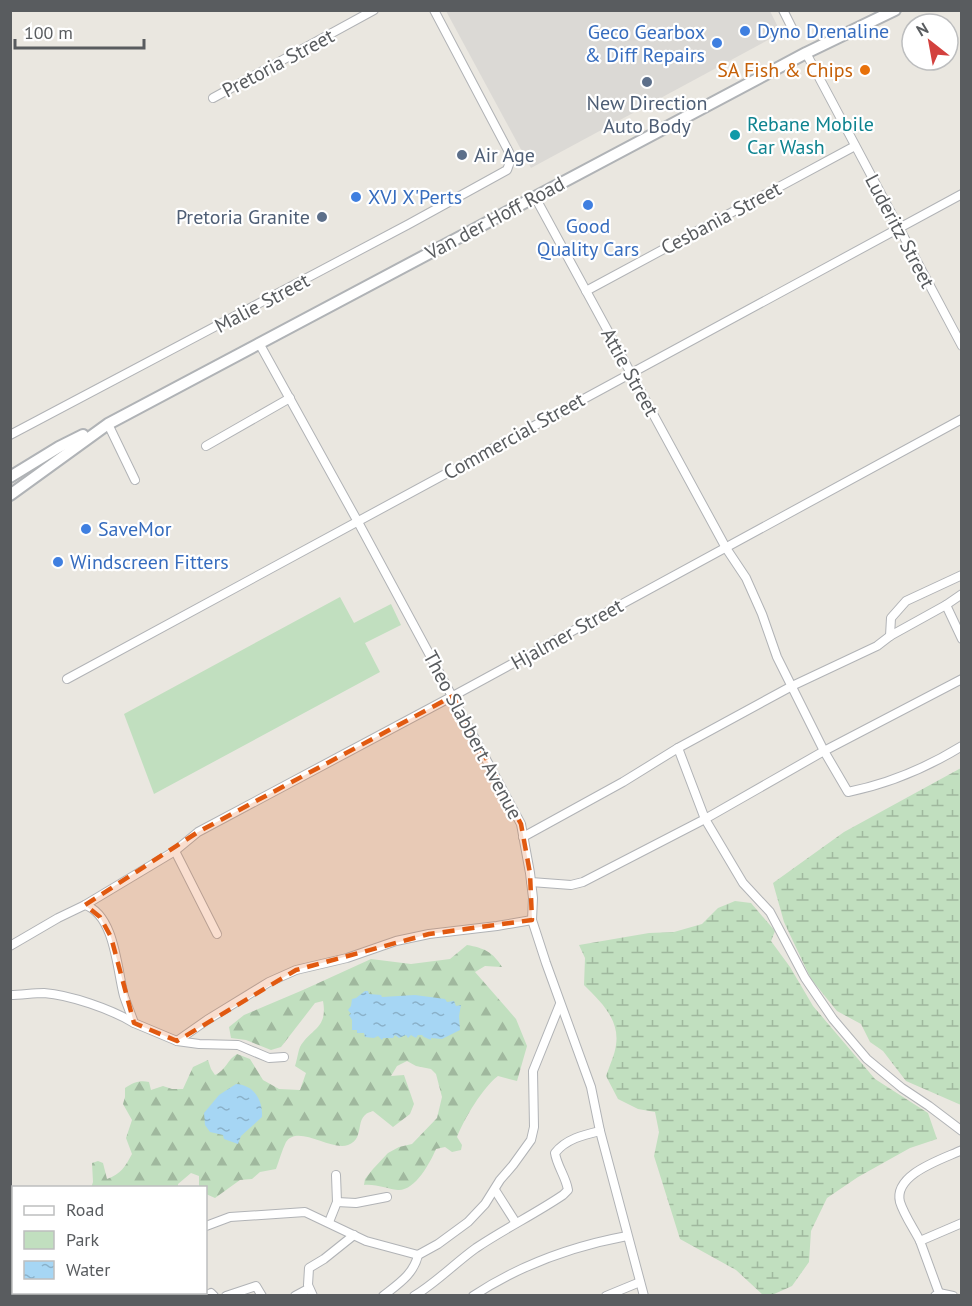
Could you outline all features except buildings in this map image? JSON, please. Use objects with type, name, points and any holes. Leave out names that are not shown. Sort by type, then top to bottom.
[{"type":"main road","name":"Van der Hoff Road","points":[[10,495],[108,424],[806,53],[895,10]]},
{"type":"main road","name":"Van der Hoff Road","points":[[10,477],[59,447],[98,430]]},
{"type":"street","name":"Pretoria Street","points":[[213,98],[374,10]]},
{"type":"street","name":"Malie Street","points":[[10,435],[501,175],[510,165],[510,154],[434,10]]},
{"type":"street","points":[[783,10],[792,30]]},
{"type":"street","name":"Luderitz Street","points":[[806,53],[962,346]]},
{"type":"street","name":"Cesbania Street","points":[[586,291],[855,146]]},
{"type":"street","name":"Commercial Street","points":[[68,679],[630,372],[962,194]]},
{"type":"street","name":"Attie Street","points":[[535,197],[726,548],[746,578],[762,614],[770,641],[824,751],[848,792],[870,787],[931,763],[962,746]]},
{"type":"street","name":"Theo Slabbert Avenue","points":[[259,343],[521,824],[531,882],[532,920],[591,1087],[600,1131],[644,1296]]},
{"type":"street","points":[[206,446],[290,398]]},
{"type":"street","name":"Hjalmer Street","points":[[10,946],[85,905],[175,851],[198,832],[962,419]]},
{"type":"street","points":[[108,424],[135,480]]},
{"type":"street","points":[[890,636],[891,618],[906,601],[962,575]]},
{"type":"street","points":[[523,837],[792,686],[877,646],[962,594]]},
{"type":"street","points":[[946,605],[962,639]]},
{"type":"street","points":[[531,882],[571,885],[583,882],[705,819],[824,751],[962,679]]},
{"type":"street","points":[[678,748],[705,819],[743,883],[770,912],[805,978],[833,1019],[867,1059],[902,1089],[930,1106],[962,1131]]},
{"type":"street","points":[[175,851],[217,934]]},
{"type":"street","points":[[85,905],[91,907],[100,917],[111,937],[124,996],[134,1023]]},
{"type":"street","points":[[177,1041],[269,982],[296,970],[407,939],[532,920]]},
{"type":"street","points":[[10,995],[43,993],[63,997],[118,1013],[134,1023],[177,1041],[238,1045],[268,1058],[284,1057]]},
{"type":"street","points":[[207,1226],[230,1217],[305,1212],[366,1241],[417,1255],[460,1229],[485,1204],[532,1138],[534,1126],[533,1071],[560,1004]]},
{"type":"street","points":[[414,1296],[503,1230],[547,1206],[568,1190],[555,1153],[561,1145],[582,1135],[600,1131]]},
{"type":"street","points":[[953,1296],[938,1295],[920,1241],[900,1202],[900,1194],[902,1186],[913,1174],[962,1150]]},
{"type":"street","points":[[329,1222],[337,1202],[336,1175]]},
{"type":"street","points":[[495,1190],[516,1223]]},
{"type":"street","points":[[337,1202],[356,1203],[387,1197]]},
{"type":"street","points":[[920,1241],[962,1223]]},
{"type":"street","points":[[295,1296],[311,1292],[309,1268],[354,1235]]},
{"type":"street","points":[[473,1296],[496,1281],[566,1251],[627,1236]]},
{"type":"street","points":[[383,1296],[410,1273],[415,1266],[417,1255]]},
{"type":"street","points":[[606,1296],[640,1282]]},
{"type":"street","points":[[226,1296],[257,1286],[262,1296]]},
{"type":"street","points":[[206,1296],[212,1293],[214,1296]]},
{"type":"highlighted area","points":[[453,696],[521,824],[530,873],[532,920],[429,934],[296,970],[177,1041],[134,1023],[111,937],[100,917],[85,905],[198,832]]},
{"type":"shaded area","points":[[446,11],[770,11],[781,33],[531,168]]},
{"type":"green space","points":[[340,597],[354,623],[391,604],[401,625],[365,643],[380,672],[154,794],[124,714]]},
{"type":"green space","points":[[961,768],[961,1105],[906,1081],[883,1051],[870,1042],[861,1024],[837,1011],[811,979],[784,922],[773,883],[844,832]]},
{"type":"green space","points":[[735,901],[751,903],[775,931],[771,941],[790,967],[813,1006],[875,1079],[928,1113],[937,1139],[910,1148],[858,1177],[827,1198],[811,1231],[809,1262],[792,1286],[772,1295],[763,1295],[736,1270],[680,1239],[654,1156],[659,1132],[655,1112],[638,1109],[618,1099],[606,1076],[615,1049],[615,1027],[608,1011],[584,985],[585,958],[579,945],[649,933],[674,932],[702,924],[718,908]]},
{"type":"green space","points":[[467,945],[487,952],[495,958],[502,967],[485,966],[475,972],[516,1019],[527,1046],[517,1081],[498,1076],[474,1104],[457,1137],[462,1145],[461,1150],[452,1152],[445,1147],[436,1149],[426,1168],[410,1186],[398,1190],[364,1185],[365,1179],[388,1153],[412,1144],[437,1118],[442,1097],[436,1074],[431,1069],[416,1066],[407,1061],[397,1066],[391,1076],[404,1075],[414,1104],[410,1114],[393,1127],[373,1111],[363,1117],[357,1137],[348,1145],[332,1145],[306,1137],[291,1137],[286,1142],[276,1169],[260,1172],[252,1179],[240,1180],[215,1198],[207,1194],[207,1186],[199,1186],[199,1176],[191,1173],[178,1186],[92,1186],[92,1163],[98,1161],[103,1163],[107,1179],[122,1170],[132,1154],[126,1138],[132,1120],[123,1104],[125,1088],[142,1081],[149,1082],[151,1090],[163,1086],[183,1089],[193,1067],[208,1060],[215,1075],[237,1054],[250,1059],[263,1080],[279,1089],[300,1090],[306,1073],[295,1066],[300,1047],[321,1023],[324,1010],[323,1001],[315,1003],[281,1047],[271,1050],[246,1040],[231,1038],[229,1027],[244,1015],[371,959],[411,964],[450,959]]},
{"type":"water","points":[[365,991],[382,997],[415,995],[445,999],[447,1002],[454,1001],[456,1006],[461,1005],[460,1030],[442,1039],[431,1038],[431,1040],[422,1035],[416,1038],[411,1035],[408,1038],[406,1035],[399,1038],[395,1035],[393,1038],[382,1040],[378,1036],[365,1037],[364,1033],[352,1030],[352,1020],[349,1015],[351,1014],[348,1010],[352,999]]},
{"type":"water","points":[[236,1084],[248,1087],[256,1094],[262,1111],[262,1117],[241,1136],[238,1144],[224,1139],[223,1135],[210,1132],[205,1125],[204,1113],[219,1095]]},
{"type":"place","name":"Dyno Drenaline","points":[[745,31]]},
{"type":"place","name":"Geco Gearbox & Diff Repairs","points":[[717,43]]},
{"type":"place","name":"SA Fish & Chips","points":[[865,70]]},
{"type":"place","name":"New Direction Auto Body","points":[[647,82]]},
{"type":"place","name":"Rebane Mobile Car Wash","points":[[735,135]]},
{"type":"place","name":"Air Age","points":[[462,155]]},
{"type":"place","name":"XVJ X'Perts","points":[[356,197]]},
{"type":"place","name":"Good Quality Cars","points":[[588,205]]},
{"type":"place","name":"Pretoria Granite","points":[[322,217]]},
{"type":"place","name":"SaveMor","points":[[86,529]]},
{"type":"place","name":"Windscreen Fitters","points":[[58,562]]}]
